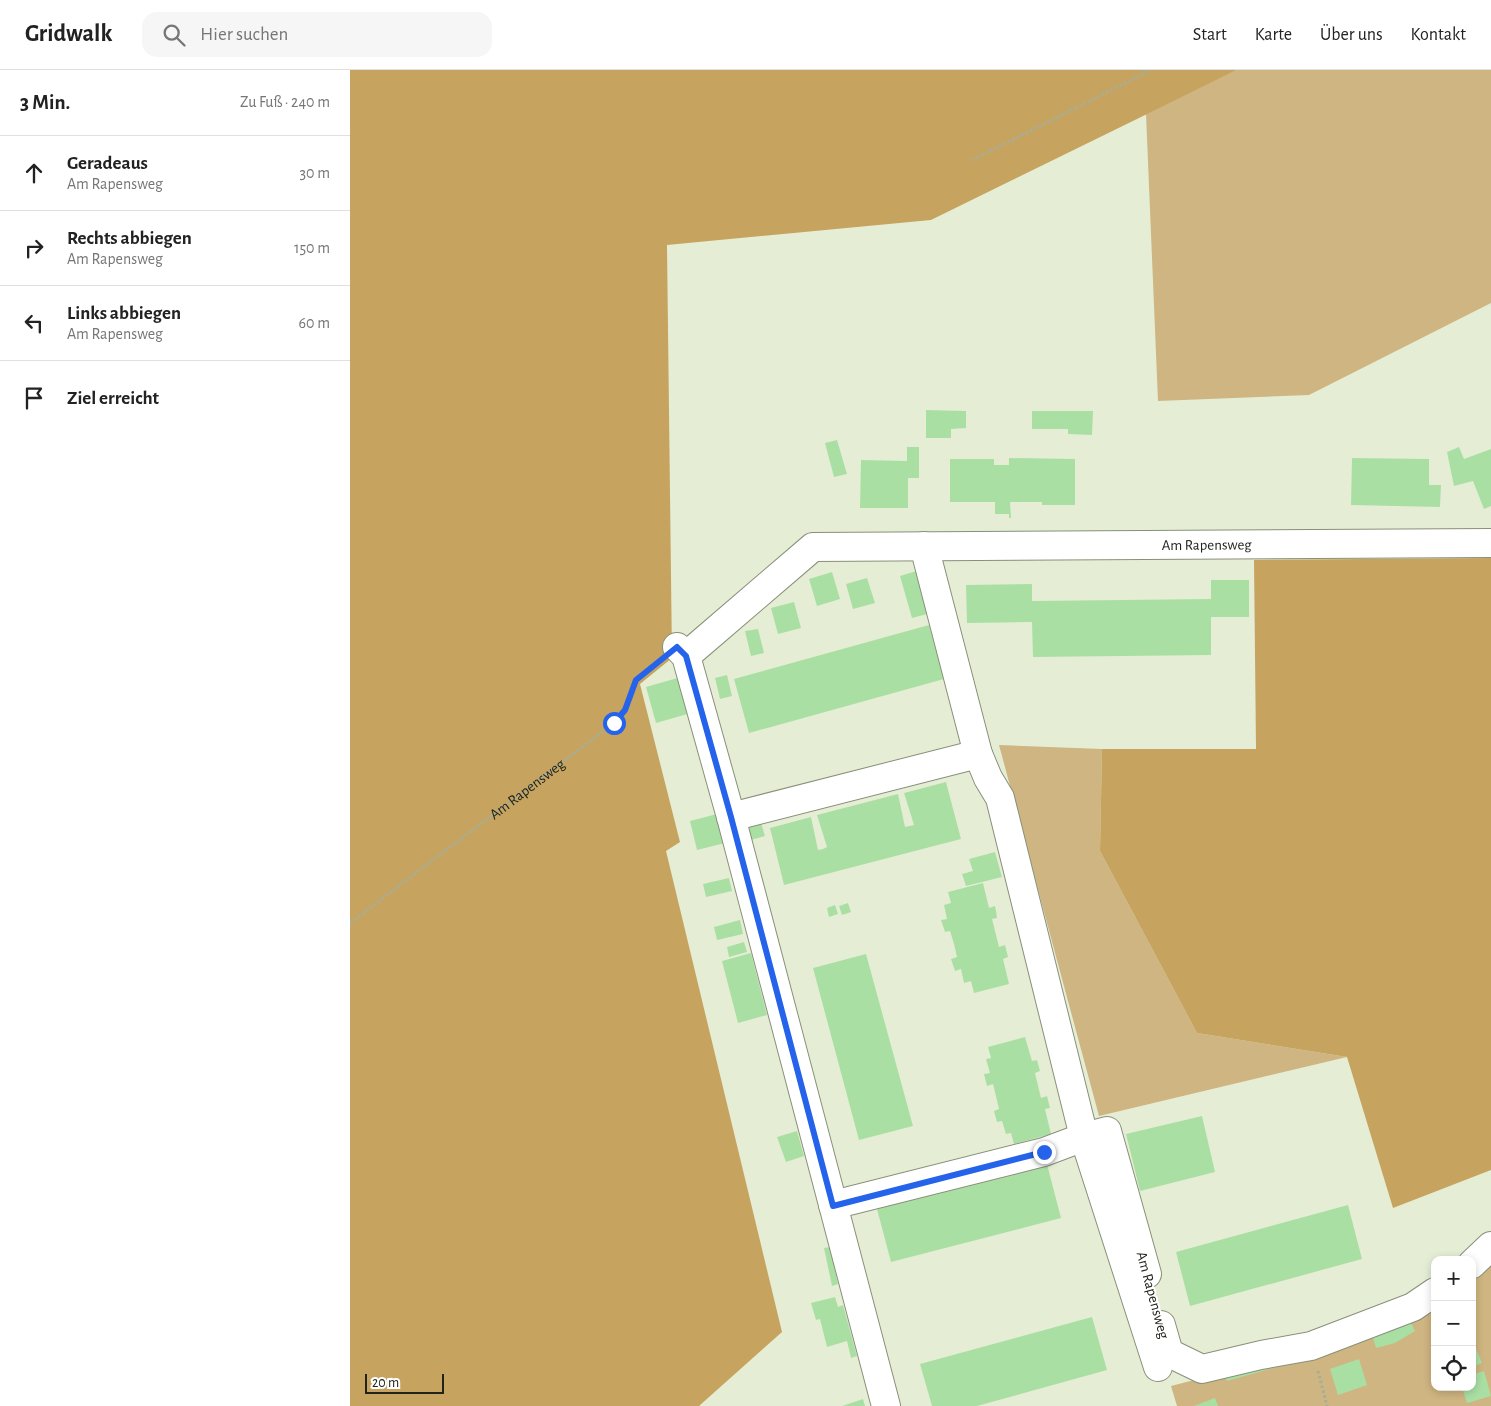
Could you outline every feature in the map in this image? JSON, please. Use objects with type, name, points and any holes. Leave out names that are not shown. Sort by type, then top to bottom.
[{"type":"street","name":"Am Rapensweg","points":[[681,652],[813,547],[1491,544]]},
{"type":"street","name":"Am Rapensweg","points":[[924,546],[984,766],[1000,798],[1084,1137],[1158,1367]]},
{"type":"street","points":[[681,652],[731,817],[886,1406]]},
{"type":"street","points":[[731,817],[984,766]]},
{"type":"street","name":"Am Rapensweg","points":[[833,1206],[1044,1152],[1084,1137],[1107,1131],[1169,1353],[1202,1369],[1261,1355],[1311,1346],[1413,1307],[1431,1295]]},
{"type":"street","points":[[1476,1260],[1491,1246]]},
{"type":"path","points":[[972,160],[1151,70]]},
{"type":"path","name":"Am Rapensweg","points":[[350,923],[614,723],[625,710],[636,680],[681,652]]},
{"type":"path","points":[[1311,1346],[1327,1406]]},
{"type":"shaded area","points":[[350,70],[1237,70],[931,220],[667,245],[672,658],[640,684],[680,842],[666,851],[782,1332],[699,1406],[350,1406]]},
{"type":"shaded area","points":[[1237,70],[1491,70],[1491,303],[1309,395],[1158,401],[1146,114]]},
{"type":"shaded area","points":[[1491,558],[1491,1170],[1393,1208],[1347,1057],[1197,1033],[1100,851],[1102,749],[1256,749],[1254,560]]},
{"type":"shaded area","points":[[999,745],[1102,749],[1100,851],[1197,1033],[1347,1057],[1099,1116]]},
{"type":"shaded area","points":[[1491,1260],[1491,1406],[1177,1406],[1171,1386],[1332,1344],[1431,1304],[1431,1391],[1476,1391],[1476,1273]]},
{"type":"building","points":[[926,410],[966,411],[966,428],[951,429],[951,438],[926,438]]},
{"type":"building","points":[[1032,411],[1093,411],[1092,435],[1068,434],[1068,429],[1032,429]]},
{"type":"building","points":[[837,440],[847,474],[834,477],[825,443]]},
{"type":"building","points":[[907,447],[919,447],[919,478],[908,478],[908,508],[860,508],[861,460],[907,461]]},
{"type":"building","points":[[1459,447],[1464,459],[1491,449],[1491,506],[1484,509],[1473,481],[1454,486],[1447,452]]},
{"type":"building","points":[[1009,458],[1075,459],[1075,505],[1042,505],[1042,502],[1010,502],[1011,518],[1009,518],[1009,514],[995,514],[995,502],[950,502],[950,459],[994,459],[994,465],[1009,465]]},
{"type":"building","points":[[1352,458],[1429,459],[1429,485],[1441,485],[1440,507],[1351,505]]},
{"type":"building","points":[[923,569],[935,612],[912,618],[900,576]]},
{"type":"building","points":[[832,572],[840,599],[817,606],[809,579]]},
{"type":"building","points":[[867,578],[875,603],[853,609],[846,584]]},
{"type":"building","points":[[1211,580],[1249,580],[1249,617],[1211,617],[1211,655],[1033,657],[1032,622],[967,623],[966,585],[1032,584],[1032,601],[1211,599]]},
{"type":"building","points":[[794,602],[801,628],[778,634],[771,608]]},
{"type":"building","points":[[929,625],[944,679],[749,733],[734,679]]},
{"type":"building","points":[[758,629],[764,653],[751,656],[745,631]]},
{"type":"building","points":[[727,675],[732,696],[720,699],[715,678]]},
{"type":"building","points":[[681,677],[691,713],[656,723],[646,687]]},
{"type":"building","points":[[946,782],[961,839],[784,885],[770,828],[811,817],[818,850],[823,849],[827,847],[817,815],[898,794],[905,827],[914,825],[904,793]]},
{"type":"building","points":[[717,814],[725,843],[697,850],[690,821]]},
{"type":"building","points":[[761,823],[765,836],[751,840],[747,827]]},
{"type":"building","points":[[995,852],[1002,877],[966,886],[962,874],[973,871],[969,859]]},
{"type":"building","points":[[729,878],[732,891],[706,897],[703,884]]},
{"type":"building","points":[[983,883],[989,908],[995,906],[997,918],[992,919],[999,947],[1005,945],[1008,957],[1003,959],[1009,984],[974,993],[971,981],[964,983],[961,969],[955,971],[951,959],[957,957],[954,944],[950,931],[945,932],[941,920],[947,919],[944,905],[951,903],[948,892]]},
{"type":"building","points":[[848,903],[851,912],[842,915],[839,906]]},
{"type":"building","points":[[835,905],[838,914],[829,917],[827,908]]},
{"type":"building","points":[[740,920],[743,934],[717,940],[714,927]]},
{"type":"building","points":[[744,942],[747,952],[729,957],[727,947]]},
{"type":"building","points":[[751,953],[767,1015],[738,1023],[722,961]]},
{"type":"building","points":[[866,954],[913,1126],[859,1140],[813,968]]},
{"type":"building","points":[[1025,1037],[1032,1061],[1037,1060],[1040,1071],[1035,1073],[1041,1098],[1047,1096],[1050,1108],[1045,1109],[1051,1134],[1014,1144],[1011,1133],[1006,1134],[1002,1121],[997,1122],[994,1111],[999,1109],[993,1084],[987,1086],[984,1074],[990,1073],[986,1059],[991,1058],[988,1047]]},
{"type":"building","points":[[1202,1116],[1215,1172],[1140,1191],[1126,1134]]},
{"type":"building","points":[[797,1131],[804,1156],[786,1162],[777,1137]]},
{"type":"building","points":[[1047,1164],[1061,1218],[891,1262],[877,1209]]},
{"type":"building","points":[[1348,1205],[1362,1259],[1190,1306],[1176,1252]]},
{"type":"building","points":[[830,1247],[838,1284],[832,1286],[824,1248]]},
{"type":"building","points":[[835,1297],[838,1307],[843,1305],[857,1356],[851,1358],[847,1341],[827,1347],[820,1319],[816,1320],[811,1303]]},
{"type":"building","points":[[1092,1317],[1107,1370],[977,1406],[932,1406],[920,1364]]},
{"type":"building","points":[[1410,1321],[1415,1331],[1395,1343],[1376,1348],[1372,1334]]},
{"type":"building","points":[[1476,1349],[1482,1363],[1476,1365]]},
{"type":"building","points":[[1359,1359],[1367,1385],[1338,1395],[1330,1369]]},
{"type":"building","points":[[1284,1365],[1227,1381],[1225,1375]]},
{"type":"building","points":[[1484,1371],[1491,1396],[1467,1403],[1463,1391],[1476,1391],[1476,1374]]},
{"type":"building","points":[[1215,1398],[1218,1406],[1194,1406]]},
{"type":"building","points":[[863,1399],[865,1406],[842,1406]]},
{"type":"route","points":[[614,723],[625,710],[636,680],[677,647],[686,656],[731,817],[833,1206],[1044,1152]]}]
